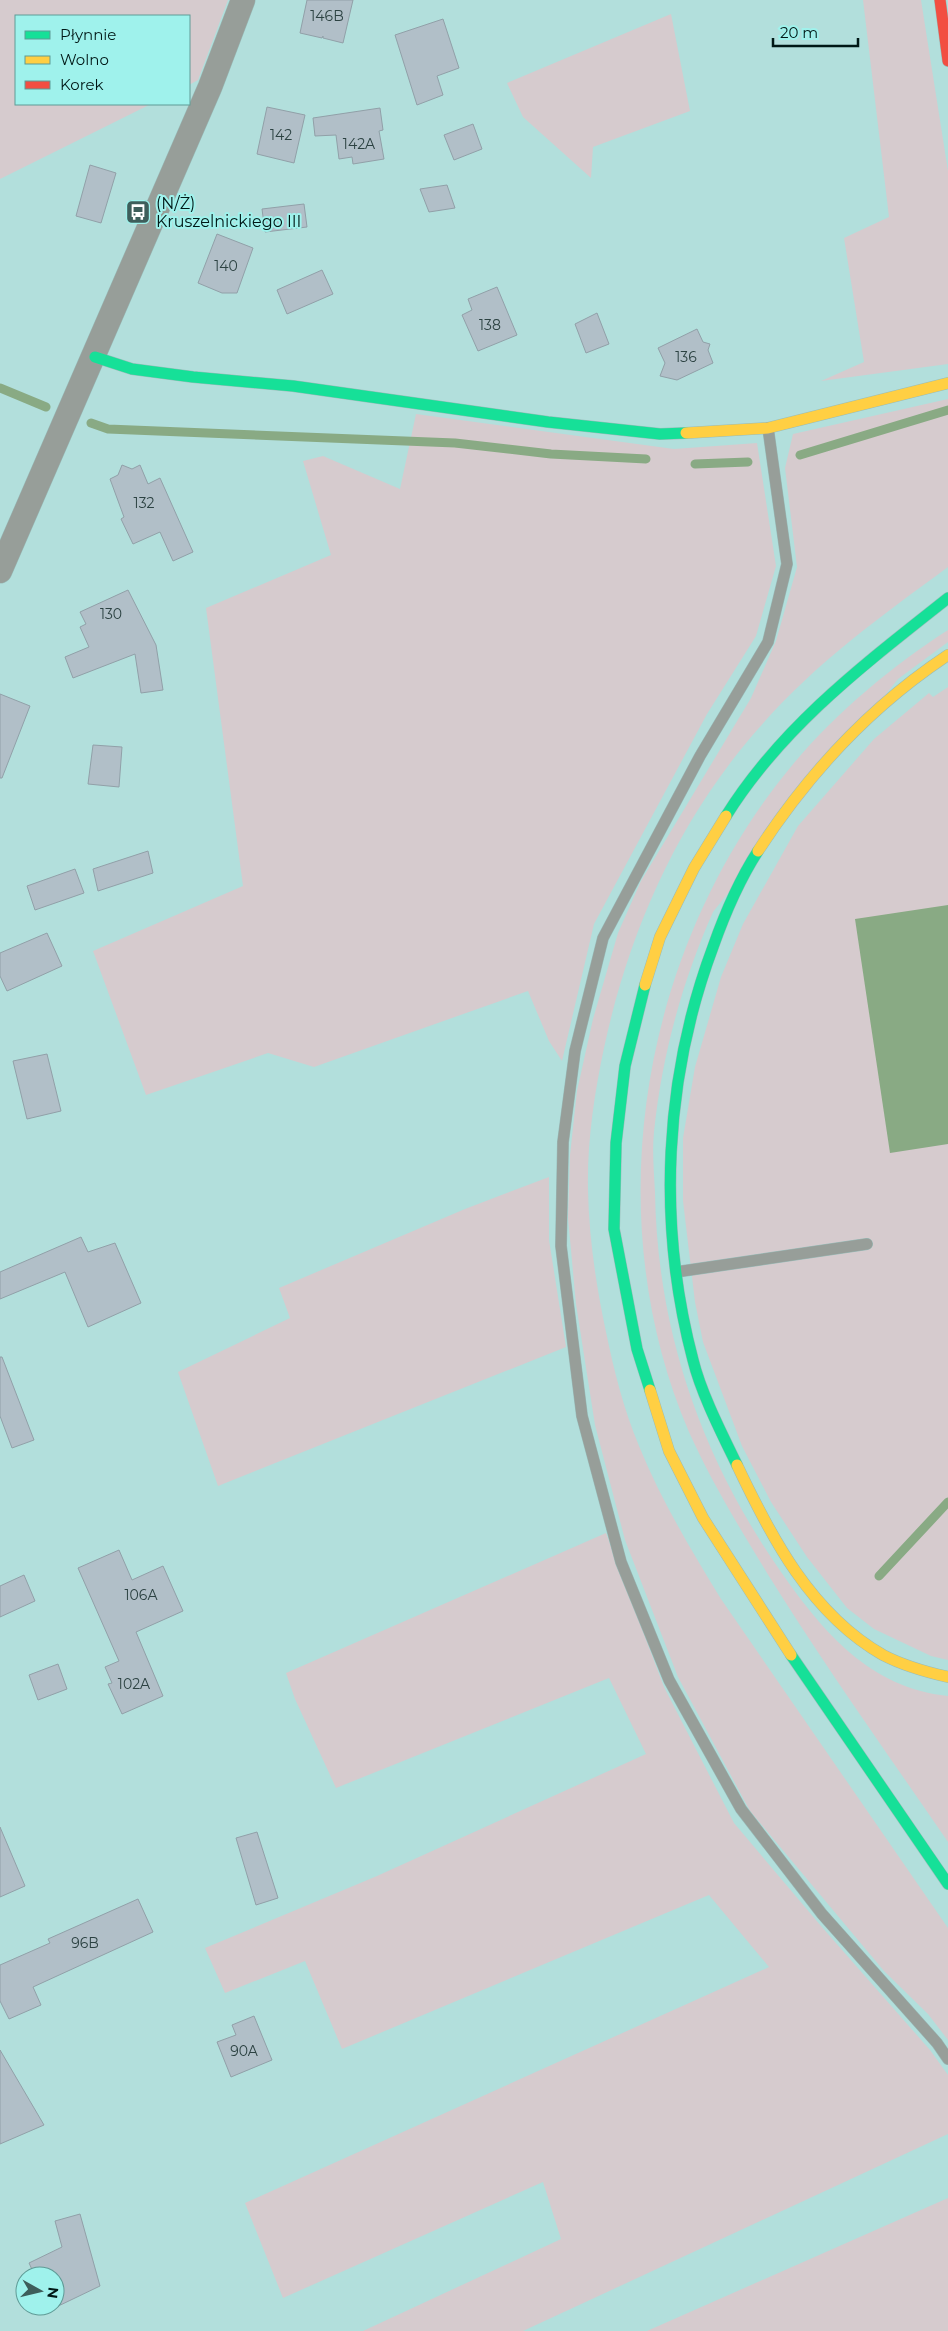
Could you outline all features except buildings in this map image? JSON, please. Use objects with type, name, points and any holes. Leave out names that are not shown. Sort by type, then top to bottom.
[{"type":"main road","points":[[940,0],[948,61]]},
{"type":"main road","points":[[95,356],[132,368],[193,377],[293,386],[548,422],[660,434],[768,428],[948,383]]},
{"type":"main road","points":[[948,598],[837,687],[788,734],[739,795],[694,868],[660,937],[641,999],[625,1066],[616,1143],[614,1229],[637,1349],[669,1451],[703,1518],[768,1622],[948,1884]]},
{"type":"main road","points":[[948,655],[927,668],[874,711],[827,759],[781,818],[737,886],[705,963],[684,1042],[671,1126],[670,1195],[675,1272],[694,1363],[728,1449],[767,1527],[795,1569],[840,1626],[898,1663],[933,1675],[948,1677]]},
{"type":"street","points":[[0,571],[95,356],[217,71],[243,0]]},
{"type":"lane","points":[[768,428],[787,564],[768,642],[700,756],[603,938],[575,1050],[563,1142],[561,1246],[582,1416],[621,1562],[669,1680],[741,1809],[822,1914],[937,2044],[948,2059]]},
{"type":"lane","points":[[675,1272],[867,1244]]},
{"type":"shaded area","points":[[0,0],[228,0],[198,80],[190,84],[190,15],[15,15],[15,105],[149,105],[0,179]]},
{"type":"shaded area","points":[[863,0],[921,0],[948,171],[948,364],[821,381],[864,362],[844,238],[889,217]]},
{"type":"shaded area","points":[[671,14],[690,111],[593,147],[591,178],[523,117],[507,83]]},
{"type":"shaded area","points":[[948,399],[948,567],[848,643],[779,706],[729,764],[681,839],[660,879],[643,920],[627,962],[615,1004],[594,1101],[588,1172],[591,1244],[602,1314],[620,1390],[639,1446],[667,1505],[721,1599],[948,1928],[948,2040],[928,2014],[884,1971],[750,1811],[678,1677],[625,1540],[595,1425],[576,1304],[568,1218],[570,1155],[577,1091],[593,1019],[618,933],[641,881],[751,698],[776,641],[797,567],[785,468],[793,434]]},
{"type":"shaded area","points":[[416,414],[674,449],[757,443],[776,566],[756,636],[707,714],[594,924],[562,1061],[549,1041],[528,991],[314,1067],[268,1053],[146,1095],[93,951],[243,886],[206,608],[331,555],[303,461],[323,456],[400,489]]},
{"type":"shaded area","points":[[948,630],[948,642],[898,679],[713,912],[692,965],[675,1019],[662,1075],[653,1147],[658,1244],[664,1294],[675,1344],[689,1392],[707,1439],[728,1484],[753,1529],[781,1572],[814,1616],[851,1654],[872,1669],[895,1682],[920,1691],[948,1696],[948,1842],[856,1709],[789,1607],[726,1504],[689,1432],[660,1348],[644,1261],[641,1172],[649,1083],[669,996],[700,913],[742,835],[794,763],[828,726],[886,674]]},
{"type":"shaded area","points":[[948,687],[948,1660],[931,1656],[874,1629],[847,1608],[807,1557],[771,1502],[742,1446],[703,1342],[695,1302],[683,1201],[683,1138],[695,1067],[721,977],[743,924],[798,826],[874,739],[929,693],[933,697]]},
{"type":"shaded area","points":[[948,905],[948,1144],[890,1153],[855,919]]},
{"type":"shaded area","points":[[549,1177],[549,1240],[566,1347],[218,1486],[178,1372],[290,1318],[279,1288],[465,1209]]},
{"type":"shaded area","points":[[606,1533],[664,1687],[734,1823],[930,2050],[948,2075],[948,2134],[523,2331],[363,2331],[561,2239],[543,2182],[283,2298],[245,2203],[769,1967],[709,1895],[342,2049],[305,1961],[225,1993],[205,1948],[377,1876],[646,1754],[609,1678],[336,1788],[295,1699],[286,1673]]},
{"type":"shaded area","points":[[948,2198],[948,2331],[647,2331]]},
{"type":"waterway","points":[[0,388],[46,407]]},
{"type":"waterway","points":[[800,455],[948,410]]},
{"type":"waterway","points":[[91,423],[108,429],[455,443],[551,454],[646,459]]},
{"type":"waterway","points":[[695,464],[748,462]]},
{"type":"waterway","points":[[879,1576],[948,1502]]},
{"type":"traffic: fast","points":[[95,357],[132,369],[193,377],[293,386],[548,422],[660,434],[686,433]]},
{"type":"traffic: fast","points":[[726,816],[748,783],[799,725],[856,672],[948,598]]},
{"type":"traffic: fast","points":[[737,1465],[701,1386],[693,1360],[682,1309],[674,1257],[671,1152],[676,1099],[684,1048],[697,997],[727,910],[744,874],[758,851]]},
{"type":"traffic: fast","points":[[645,985],[625,1066],[616,1143],[614,1229],[637,1349],[650,1390]]},
{"type":"traffic: fast","points":[[791,1655],[948,1884]]},
{"type":"traffic: slow","points":[[686,433],[768,428],[948,383]]},
{"type":"traffic: slow","points":[[758,851],[798,795],[843,743],[893,696],[948,655]]},
{"type":"traffic: slow","points":[[645,985],[660,937],[694,868],[726,816]]},
{"type":"traffic: slow","points":[[650,1390],[669,1451],[703,1518],[791,1655]]},
{"type":"traffic: slow","points":[[737,1465],[779,1546],[814,1596],[835,1618],[857,1638],[883,1655],[915,1668],[948,1677]]},
{"type":"traffic: jam","points":[[940,0],[948,61]]},
{"type":"place","name":"(N/Ż) Kruszelnickiego III","points":[[138,212]]}]
